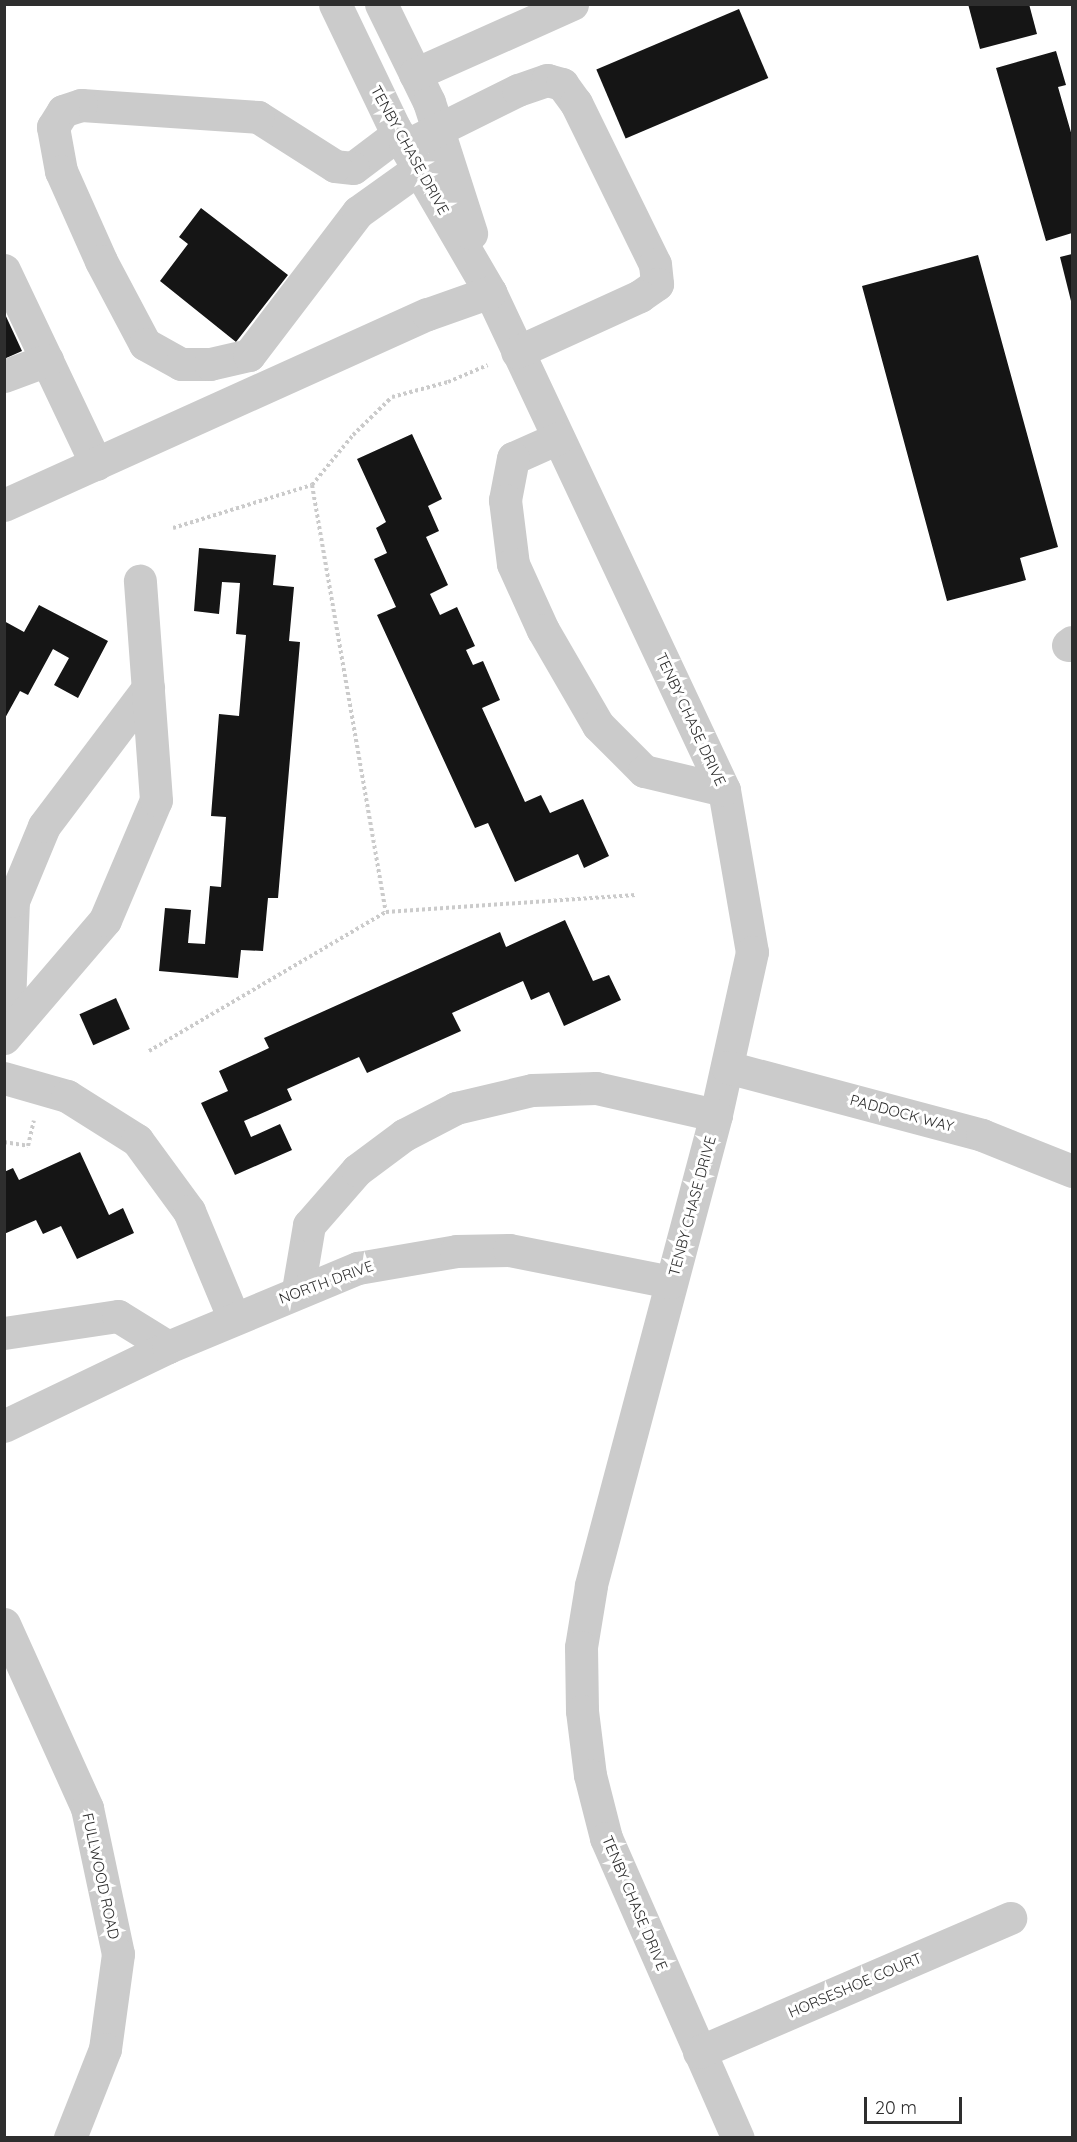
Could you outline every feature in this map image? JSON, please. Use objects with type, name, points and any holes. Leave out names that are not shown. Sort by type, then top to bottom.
[{"type":"street","name":"TENBY CHASE DRIVE","points":[[335,4],[407,150],[490,292],[724,790],[752,952],[716,1115],[591,1587],[581,1647],[582,1711],[590,1775],[606,1838],[738,2138]]},
{"type":"street","points":[[415,74],[572,4]]},
{"type":"street","name":"TENBY CHASE DRIVE","points":[[383,6],[438,130],[490,292]]},
{"type":"street","points":[[407,150],[249,355],[210,364],[181,364],[145,344],[101,261],[61,171],[53,127],[63,111],[81,105],[258,117],[335,166],[353,168],[407,150],[438,130],[518,90],[547,80],[562,84],[576,104],[655,264],[657,284],[640,296],[517,352]]},
{"type":"street","points":[[4,270],[96,464]]},
{"type":"street","points":[[4,505],[428,314],[490,292]]},
{"type":"street","points":[[4,376],[47,360]]},
{"type":"street","points":[[558,438],[513,458],[505,500],[513,564],[543,630],[598,725],[644,771],[724,790]]},
{"type":"street","points":[[6,1034],[105,920],[156,800],[140,581]]},
{"type":"street","points":[[6,1034],[13,901],[44,826],[71,786],[148,688]]},
{"type":"street","name":"PADDOCK WAY","points":[[727,1067],[982,1135],[1072,1171]]},
{"type":"street","points":[[4,1078],[67,1096],[137,1140],[189,1211],[234,1319]]},
{"type":"street","points":[[297,1290],[309,1225],[357,1170],[404,1136],[456,1108],[532,1090],[596,1088],[716,1115]]},
{"type":"street","name":"NORTH DRIVE","points":[[4,1426],[168,1347],[297,1290],[358,1268],[466,1251],[509,1250],[562,1258],[671,1282]]},
{"type":"street","points":[[4,1334],[118,1316],[168,1347]]},
{"type":"street","name":"FULLWOOD ROAD","points":[[4,1624],[87,1808],[118,1954],[105,2049],[69,2138]]},
{"type":"street","name":"HORSESHOE COURT","points":[[699,2052],[1010,1918]]},
{"type":"path","points":[[173,528],[312,485],[352,435],[392,397],[448,382],[517,352]]},
{"type":"path","points":[[312,485],[386,912]]},
{"type":"path","points":[[149,1050],[386,912],[635,895]]},
{"type":"path","points":[[4,1142],[28,1146],[41,1089]]},
{"type":"building","points":[[968,4],[1029,4],[1037,34],[980,49]]},
{"type":"building","points":[[739,9],[768,78],[626,139],[596,70]]},
{"type":"building","points":[[1056,51],[1066,85],[1058,87],[1072,136],[1072,233],[1046,241],[996,68]]},
{"type":"building","points":[[201,208],[288,275],[236,342],[160,281],[188,244],[179,237]]},
{"type":"building","points":[[1072,254],[1072,305],[1060,257]]},
{"type":"building","points":[[978,255],[1058,547],[1020,558],[1026,580],[947,601],[862,286]]},
{"type":"building","points":[[4,312],[22,351],[4,359]]},
{"type":"building","points":[[412,434],[442,499],[428,506],[439,531],[426,537],[448,585],[430,594],[440,615],[457,607],[475,646],[466,650],[473,665],[483,661],[500,700],[482,708],[525,802],[541,795],[550,813],[583,799],[609,856],[584,868],[578,854],[515,882],[488,823],[475,828],[377,615],[396,607],[374,559],[387,553],[376,528],[386,522],[357,459]]},
{"type":"building","points":[[199,548],[276,555],[273,585],[294,587],[289,641],[300,642],[278,898],[268,898],[263,951],[241,950],[238,978],[159,971],[165,908],[191,910],[188,943],[205,944],[210,886],[221,887],[226,817],[211,816],[219,714],[239,716],[246,635],[236,634],[240,583],[222,582],[219,614],[194,611]]},
{"type":"building","points":[[39,605],[108,641],[78,698],[54,685],[69,658],[53,649],[28,695],[20,691],[4,720],[4,621],[24,632]]},
{"type":"building","points":[[565,920],[593,981],[609,975],[621,1000],[564,1026],[549,992],[531,1000],[523,981],[452,1013],[461,1031],[367,1073],[359,1057],[287,1089],[292,1100],[244,1121],[251,1137],[280,1124],[292,1150],[235,1175],[201,1103],[228,1091],[219,1071],[269,1048],[264,1038],[500,932],[506,947]]},
{"type":"building","points":[[116,998],[130,1029],[93,1045],[79,1014]]},
{"type":"building","points":[[80,1152],[109,1215],[123,1208],[134,1233],[77,1259],[61,1226],[43,1234],[36,1220],[4,1234],[4,1172],[13,1168],[19,1180]]}]
